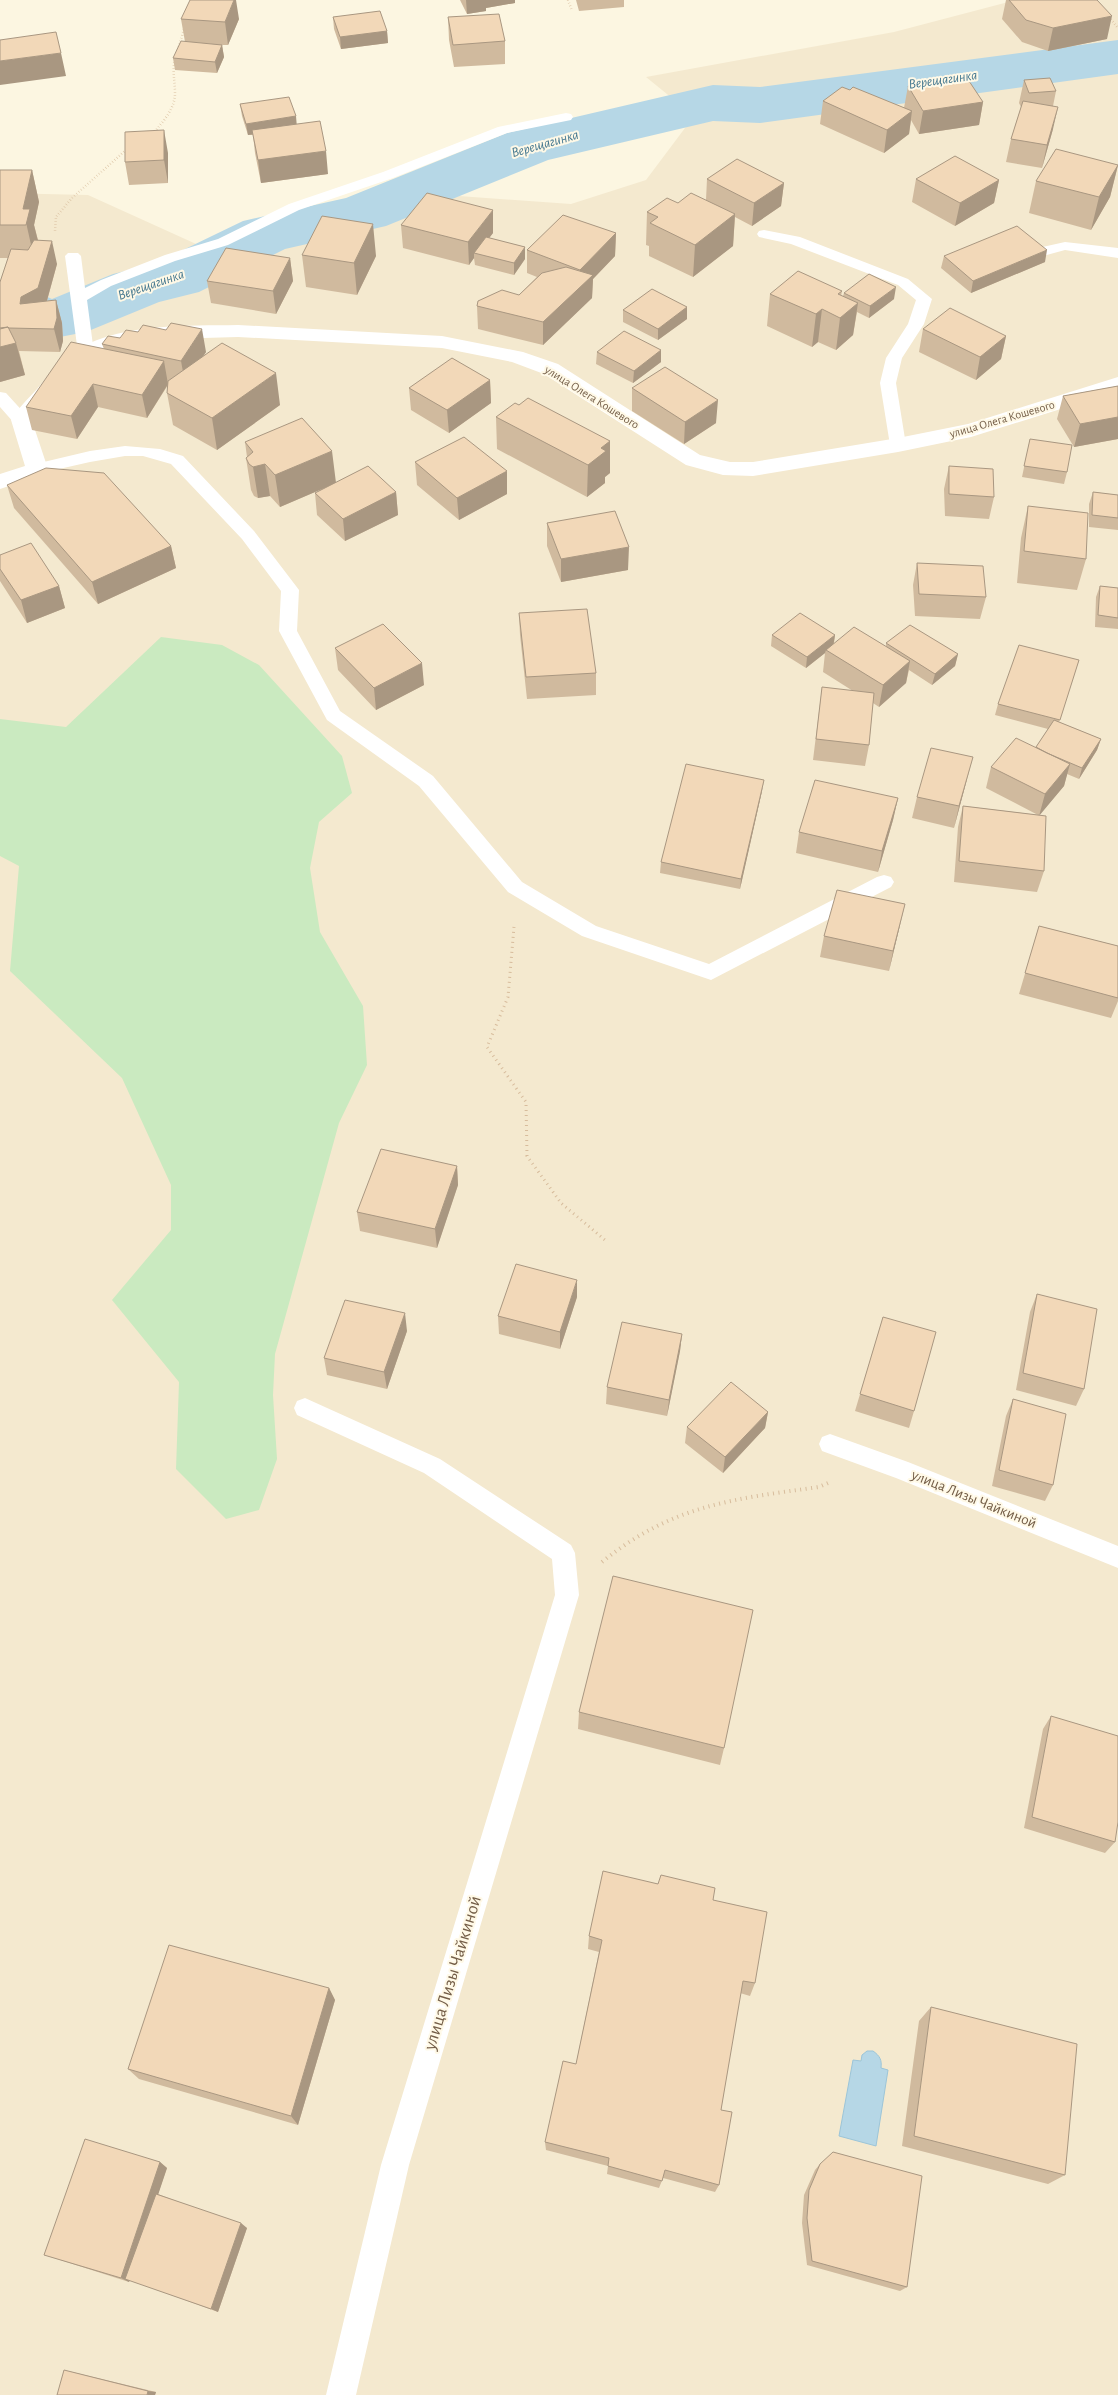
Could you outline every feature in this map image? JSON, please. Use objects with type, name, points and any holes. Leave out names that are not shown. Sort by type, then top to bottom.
[{"type":"street","name":"улица Олега Кошевого","points":[[21,420],[67,367],[86,352],[109,343],[168,333],[238,331],[442,342],[516,356],[551,369],[693,460],[716,468],[753,470],[898,445],[971,430],[1118,384]]},
{"type":"street","points":[[0,482],[37,469],[21,420]]},
{"type":"lane","points":[[78,298],[106,283],[170,258],[222,242],[294,206],[388,176],[503,130],[566,117]]},
{"type":"lane","points":[[764,234],[795,240],[903,282],[924,298],[916,324],[894,358],[888,383],[898,445]]},
{"type":"lane","points":[[1043,251],[1066,246],[1118,253]]},
{"type":"lane","points":[[73,256],[86,352]]},
{"type":"lane","points":[[0,397],[21,420]]},
{"type":"lane","points":[[37,469],[108,453],[135,450],[162,453],[177,460],[248,535],[290,590],[288,631],[333,715],[426,781],[515,887],[589,930],[711,972],[884,882]]},
{"type":"lane","name":"улица Лизы Чайкиной","points":[[305,1408],[432,1466],[562,1554],[567,1595],[395,2165],[341,2395]]},
{"type":"lane","name":"улица Лизы Чайкиной","points":[[830,1444],[900,1469],[1118,1557]]},
{"type":"path","points":[[568,0],[572,11]]},
{"type":"path","points":[[1107,14],[1118,28]]},
{"type":"path","points":[[153,134],[170,112],[175,94],[171,72],[185,27]]},
{"type":"path","points":[[72,198],[130,146]]},
{"type":"path","points":[[515,887],[514,951],[508,997],[487,1047],[526,1102],[527,1156],[561,1203],[605,1240]]},
{"type":"path","points":[[567,1595],[620,1545],[672,1516],[729,1499],[819,1487],[835,1480]]},
{"type":"shaded area","points":[[1016,0],[1118,0],[1118,2395],[0,2395],[0,193],[88,195],[227,258],[459,196],[571,204],[646,180],[694,116],[646,77],[894,32]]},
{"type":"green space","points":[[161,637],[222,645],[259,665],[342,756],[352,793],[319,822],[310,868],[320,932],[363,1006],[367,1065],[339,1123],[275,1354],[273,1395],[277,1459],[259,1510],[226,1519],[176,1469],[179,1382],[112,1300],[171,1230],[171,1185],[122,1078],[10,971],[19,866],[0,856],[0,719],[66,727]]},
{"type":"water","points":[[867,2051],[873,2051],[880,2058],[881,2068],[888,2070],[876,2146],[839,2136],[853,2060],[861,2061],[862,2055]]},
{"type":"building","points":[[190,0],[234,0],[225,22],[181,19]]},
{"type":"building","points":[[1009,0],[1097,0],[1112,16],[1053,28],[1026,20]]},
{"type":"building","points":[[380,11],[387,31],[340,37],[333,17]]},
{"type":"building","points":[[499,14],[505,41],[453,45],[448,17]]},
{"type":"building","points":[[56,32],[61,53],[0,61],[0,40]]},
{"type":"building","points":[[181,41],[222,45],[215,62],[173,58]]},
{"type":"building","points":[[967,78],[983,102],[923,111],[908,86]]},
{"type":"building","points":[[1050,78],[1056,91],[1029,93],[1024,80]]},
{"type":"building","points":[[842,87],[850,90],[853,87],[912,111],[887,130],[823,101]]},
{"type":"building","points":[[289,97],[296,116],[246,124],[240,104]]},
{"type":"building","points":[[1023,101],[1058,107],[1047,145],[1011,139]]},
{"type":"building","points":[[320,121],[326,151],[258,160],[252,130]]},
{"type":"building","points":[[164,130],[164,160],[125,162],[125,132]]},
{"type":"building","points":[[1056,149],[1118,165],[1099,197],[1036,181]]},
{"type":"building","points":[[955,156],[999,180],[960,203],[916,179]]},
{"type":"building","points":[[737,159],[784,183],[754,203],[707,179]]},
{"type":"building","points":[[0,170],[32,170],[23,209],[30,209],[26,225],[0,225]]},
{"type":"building","points":[[427,193],[493,210],[468,242],[401,225]]},
{"type":"building","points":[[691,193],[735,214],[695,245],[650,223],[658,217],[647,212],[667,198],[678,203]]},
{"type":"building","points":[[563,215],[616,233],[580,270],[527,250]]},
{"type":"building","points":[[322,216],[373,224],[354,263],[302,255]]},
{"type":"building","points":[[1017,226],[1047,250],[973,281],[944,256]]},
{"type":"building","points":[[486,237],[525,247],[514,263],[474,253]]},
{"type":"building","points":[[34,240],[52,241],[38,288],[21,297],[20,304],[56,300],[57,318],[54,329],[0,328],[0,282],[11,249],[28,250]]},
{"type":"building","points":[[226,248],[290,258],[273,291],[207,281]]},
{"type":"building","points":[[566,267],[593,275],[543,322],[477,306],[478,301],[502,290],[519,295],[542,273]]},
{"type":"building","points":[[798,271],[842,291],[838,294],[858,303],[840,318],[822,309],[816,314],[770,294]]},
{"type":"building","points":[[869,274],[896,287],[870,306],[844,293]]},
{"type":"building","points":[[652,289],[687,307],[658,329],[623,310]]},
{"type":"building","points":[[950,308],[1006,336],[980,357],[923,329]]},
{"type":"building","points":[[171,323],[202,329],[181,361],[102,344],[108,336],[120,338],[126,330],[138,332],[143,325],[166,330]]},
{"type":"building","points":[[8,327],[16,343],[0,347],[0,329]]},
{"type":"building","points":[[624,331],[661,350],[634,371],[597,352]]},
{"type":"building","points":[[71,342],[164,361],[142,395],[93,384],[71,416],[26,407]]},
{"type":"building","points":[[222,343],[276,373],[212,418],[167,393],[168,381]]},
{"type":"building","points":[[452,358],[490,380],[447,410],[409,388]]},
{"type":"building","points":[[665,367],[718,400],[685,422],[632,388]]},
{"type":"building","points":[[1118,386],[1118,417],[1080,424],[1063,396]]},
{"type":"building","points":[[528,398],[610,441],[601,448],[606,451],[588,465],[496,417],[515,403],[519,405]]},
{"type":"building","points":[[302,418],[332,451],[275,475],[265,464],[253,467],[249,464],[246,458],[253,452],[245,442]]},
{"type":"building","points":[[464,437],[507,471],[457,498],[415,462]]},
{"type":"building","points":[[1030,439],[1072,445],[1067,472],[1024,466]]},
{"type":"building","points":[[368,466],[396,492],[343,519],[315,493]]},
{"type":"building","points":[[949,466],[993,469],[994,497],[949,494]]},
{"type":"building","points":[[46,468],[104,473],[171,546],[92,582],[7,485]]},
{"type":"building","points":[[1093,492],[1118,495],[1118,518],[1092,515]]},
{"type":"building","points":[[1028,506],[1088,513],[1086,559],[1024,551]]},
{"type":"building","points":[[615,511],[629,547],[561,559],[547,523]]},
{"type":"building","points":[[31,543],[59,586],[21,600],[0,569],[0,555]]},
{"type":"building","points":[[917,563],[983,566],[986,597],[919,594]]},
{"type":"building","points":[[1100,586],[1118,588],[1118,618],[1098,615]]},
{"type":"building","points":[[587,609],[596,673],[526,677],[519,613]]},
{"type":"building","points":[[800,613],[835,635],[807,657],[772,635]]},
{"type":"building","points":[[383,624],[422,663],[374,688],[335,648]]},
{"type":"building","points":[[910,625],[958,654],[935,674],[886,643]]},
{"type":"building","points":[[854,627],[910,661],[883,685],[826,650]]},
{"type":"building","points":[[1019,645],[1079,660],[1060,720],[998,704]]},
{"type":"building","points":[[822,687],[874,693],[869,745],[816,739]]},
{"type":"building","points":[[1054,720],[1101,739],[1082,768],[1036,747]]},
{"type":"building","points":[[1016,738],[1070,764],[1045,794],[991,767]]},
{"type":"building","points":[[931,748],[973,757],[959,806],[917,797]]},
{"type":"building","points":[[686,764],[764,780],[741,879],[661,862]]},
{"type":"building","points":[[815,780],[898,798],[882,851],[799,832]]},
{"type":"building","points":[[963,806],[1046,816],[1044,871],[959,861]]},
{"type":"building","points":[[837,890],[905,904],[893,951],[824,936]]},
{"type":"building","points":[[1039,926],[1118,946],[1118,998],[1025,973]]},
{"type":"building","points":[[381,1149],[457,1166],[435,1229],[357,1212]]},
{"type":"building","points":[[516,1264],[577,1280],[560,1332],[498,1316]]},
{"type":"building","points":[[1037,1294],[1097,1309],[1084,1389],[1023,1373]]},
{"type":"building","points":[[345,1300],[405,1313],[384,1372],[324,1358]]},
{"type":"building","points":[[883,1317],[936,1332],[914,1411],[860,1394]]},
{"type":"building","points":[[622,1322],[682,1334],[669,1400],[607,1387]]},
{"type":"building","points":[[731,1382],[768,1412],[725,1457],[687,1427]]},
{"type":"building","points":[[1013,1399],[1066,1414],[1053,1485],[999,1470]]},
{"type":"building","points":[[613,1576],[753,1610],[724,1748],[579,1712]]},
{"type":"building","points":[[1051,1716],[1118,1736],[1118,1822],[1115,1842],[1032,1817]]},
{"type":"building","points":[[603,1871],[658,1884],[661,1875],[715,1888],[713,1900],[767,1912],[755,1983],[743,1981],[721,2110],[732,2112],[719,2185],[665,2170],[662,2181],[608,2166],[609,2158],[545,2142],[563,2061],[576,2064],[602,1940],[589,1936]]},
{"type":"building","points":[[169,1945],[329,1988],[291,2116],[128,2069]]},
{"type":"building","points":[[931,2007],[1077,2044],[1065,2175],[914,2136]]},
{"type":"building","points":[[85,2139],[160,2162],[121,2278],[44,2255]]},
{"type":"building","points":[[833,2152],[922,2176],[907,2287],[812,2261],[807,2218],[809,2190],[820,2164]]},
{"type":"building","points":[[156,2194],[241,2223],[211,2309],[125,2279]]},
{"type":"building","points":[[64,2370],[148,2391],[147,2395],[57,2395]]},
{"type":"waterway","name":"Верещагинка","points":[[0,300],[44,320],[63,318],[136,288],[176,278],[265,234],[364,213],[528,146],[713,103],[760,105],[1118,57]]}]
